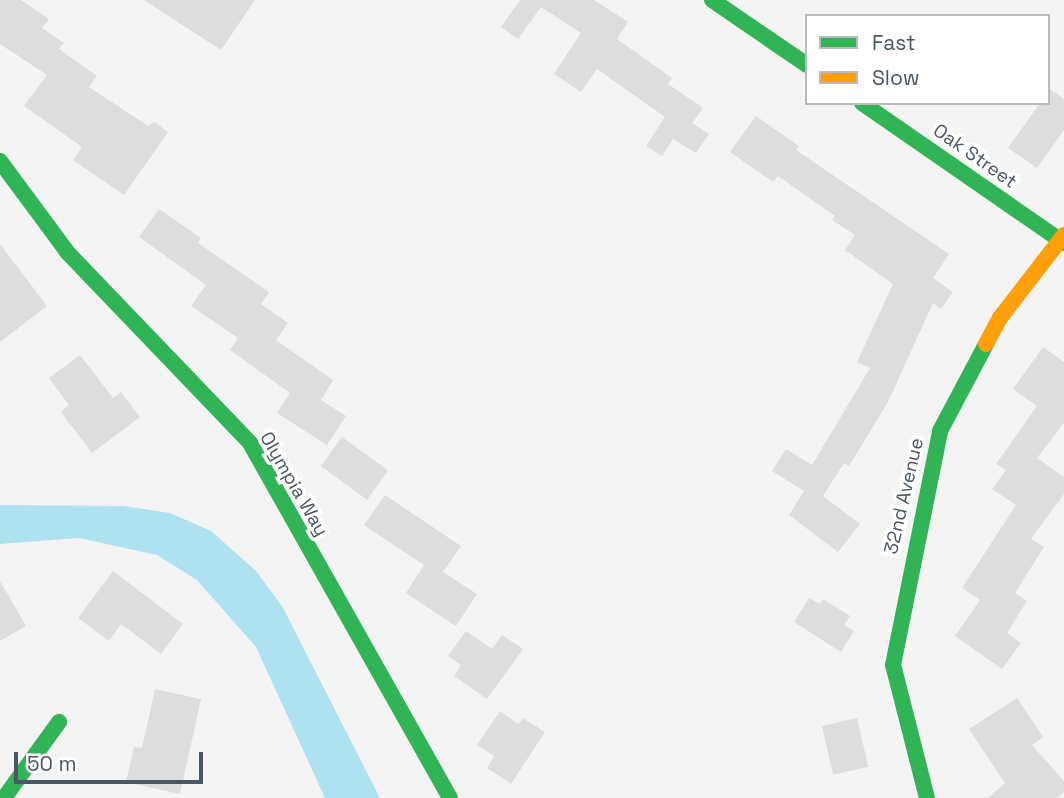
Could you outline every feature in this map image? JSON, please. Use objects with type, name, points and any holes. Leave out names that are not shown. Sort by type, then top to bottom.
[{"type":"street","points":[[712,0],[805,64]]},
{"type":"street","name":"Oak Street","points":[[865,105],[1063,240]]},
{"type":"street","name":"Olympia Way","points":[[0,161],[68,253],[250,443],[450,798]]},
{"type":"street","name":"32nd Avenue","points":[[927,798],[893,666],[909,568],[940,431],[1000,318],[1063,240]]},
{"type":"street","points":[[4,798],[59,722]]},
{"type":"water","points":[[0,505],[124,506],[170,513],[211,531],[256,571],[282,606],[380,798],[325,798],[256,647],[197,580],[157,555],[79,538],[0,544]]},
{"type":"building","points":[[0,0],[21,0],[49,19],[42,28],[64,43],[59,49],[97,76],[89,87],[148,126],[154,122],[168,132],[124,195],[73,160],[82,147],[24,106],[47,75],[0,44]]},
{"type":"building","points":[[144,0],[255,0],[221,50]]},
{"type":"building","points":[[520,0],[594,0],[628,22],[617,39],[672,78],[668,84],[703,108],[692,123],[709,134],[696,153],[673,139],[662,156],[646,146],[665,117],[597,69],[581,92],[554,74],[581,33],[541,7],[518,39],[501,27]]},
{"type":"building","points":[[1050,89],[1064,99],[1064,130],[1037,168],[1008,148],[1039,105],[1050,105]]},
{"type":"building","points":[[756,116],[799,146],[796,150],[949,254],[933,278],[953,292],[941,309],[933,303],[888,402],[849,466],[844,463],[823,496],[860,524],[838,552],[789,515],[804,491],[772,471],[786,449],[812,465],[870,368],[857,362],[893,284],[845,250],[855,235],[832,220],[835,216],[778,176],[773,182],[730,152]]},
{"type":"building","points":[[159,209],[201,238],[198,243],[269,292],[261,304],[288,323],[276,340],[333,380],[321,400],[346,416],[327,445],[277,413],[290,393],[230,350],[238,338],[191,306],[206,285],[139,237]]},
{"type":"building","points":[[0,244],[47,306],[0,342]]},
{"type":"building","points":[[1043,347],[1064,362],[1064,423],[1037,458],[1064,477],[1064,494],[1031,539],[1044,547],[1015,593],[1027,601],[1007,633],[1021,643],[1002,669],[955,636],[980,600],[962,588],[1016,505],[992,489],[1006,470],[996,464],[1037,406],[1013,389]]},
{"type":"building","points":[[80,355],[113,398],[121,392],[140,417],[92,453],[61,412],[69,405],[49,378]]},
{"type":"building","points":[[342,437],[388,471],[367,500],[321,466]]},
{"type":"building","points":[[385,495],[461,546],[443,572],[477,594],[456,626],[406,593],[424,565],[364,525]]},
{"type":"building","points":[[113,571],[183,624],[161,654],[121,624],[109,641],[78,618]]},
{"type":"building","points":[[0,581],[26,626],[0,641]]},
{"type":"building","points":[[809,598],[820,604],[823,599],[850,616],[844,625],[854,631],[841,652],[794,622]]},
{"type":"building","points":[[466,631],[492,649],[502,635],[523,649],[487,699],[454,676],[461,665],[448,656]]},
{"type":"building","points":[[155,689],[201,699],[180,794],[126,782],[134,747],[142,748]]},
{"type":"building","points":[[1017,698],[1043,737],[1032,745],[1064,781],[1064,792],[1057,798],[988,798],[1005,783],[969,729]]},
{"type":"building","points":[[500,711],[518,724],[523,718],[545,732],[511,784],[487,768],[494,756],[477,745]]},
{"type":"building","points":[[857,718],[868,767],[833,775],[822,726]]},
{"type":"traffic: fast","points":[[712,0],[805,64]]},
{"type":"traffic: fast","points":[[865,105],[1064,243]]},
{"type":"traffic: fast","points":[[0,161],[68,253],[250,443],[450,798]]},
{"type":"traffic: fast","points":[[927,798],[893,665],[940,431],[986,344]]},
{"type":"traffic: fast","points":[[4,798],[59,722]]},
{"type":"traffic: slow","points":[[986,344],[1000,318],[1064,235]]}]
